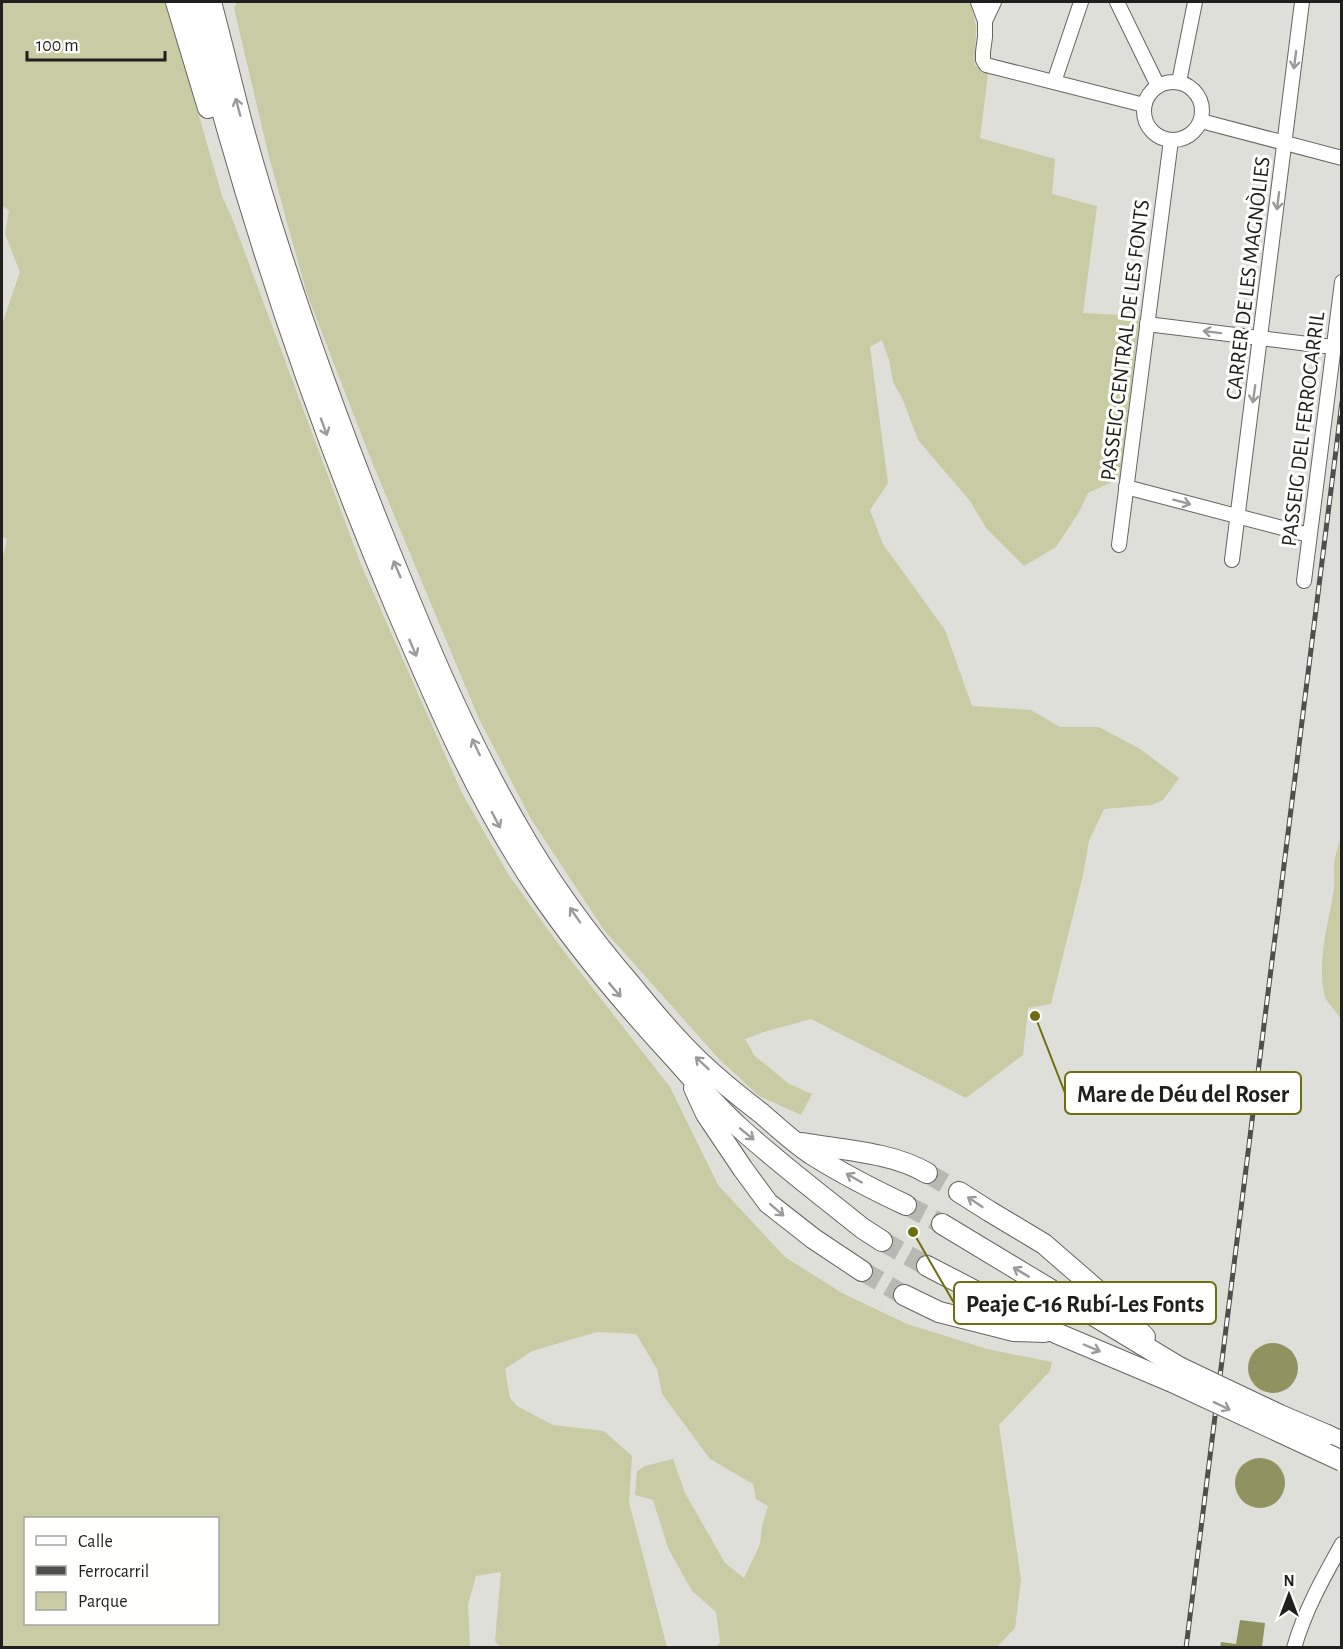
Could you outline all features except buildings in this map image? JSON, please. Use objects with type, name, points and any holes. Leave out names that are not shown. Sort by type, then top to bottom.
[{"type":"highway","points":[[176,2],[249,241],[281,328],[306,378]]},
{"type":"highway","points":[[193,2],[248,198],[306,378],[326,432],[379,568],[424,674],[464,760],[502,832],[535,886],[580,949],[647,1030],[738,1126],[862,1228],[882,1241]]},
{"type":"highway","points":[[211,2],[243,128],[267,207],[306,329],[352,456],[435,659],[479,754],[516,824],[550,879],[594,942],[658,1018],[700,1062],[809,1153],[906,1205]]},
{"type":"highway","points":[[218,2],[227,65]]},
{"type":"highway","points":[[688,1074],[706,1114],[742,1169],[768,1203],[814,1239],[862,1271]]},
{"type":"highway","points":[[796,1142],[887,1157],[927,1173]]},
{"type":"highway","points":[[959,1191],[1044,1244],[1128,1319],[1171,1369]]},
{"type":"highway","points":[[942,1224],[1112,1325],[1171,1369],[1341,1461]]},
{"type":"highway","points":[[927,1266],[1056,1333],[1171,1369],[1341,1442]]},
{"type":"highway","points":[[904,1295],[939,1312],[1014,1331],[1056,1333]]},
{"type":"street","points":[[978,2],[985,21],[983,60],[986,64],[1144,105]]},
{"type":"street","points":[[985,21],[994,2]]},
{"type":"street","points":[[1054,82],[1081,2]]},
{"type":"street","points":[[1117,2],[1158,86]]},
{"type":"street","points":[[1179,82],[1195,2]]},
{"type":"street","name":"CARRER DE LES MAGNÒLIES","points":[[1232,560],[1302,2]]},
{"type":"street","points":[[1169,82],[1179,82],[1192,88],[1203,108],[1201,121],[1193,133],[1186,138],[1171,140],[1159,137],[1151,130],[1144,116],[1144,105],[1150,92],[1158,86],[1169,82]]},
{"type":"street","points":[[1201,121],[1341,158]]},
{"type":"street","name":"PASSEIG CENTRAL DE LES FONTS","points":[[1119,545],[1171,140]]},
{"type":"street","name":"PASSEIG DEL FERROCARRIL","points":[[1304,581],[1341,282]]},
{"type":"street","points":[[1147,324],[1333,347]]},
{"type":"street","points":[[1126,487],[1309,535]]},
{"type":"street","points":[[1294,1647],[1301,1624],[1315,1593],[1341,1544]]},
{"type":"green space","points":[[2,2],[164,2],[222,196],[362,567],[462,793],[508,874],[559,945],[670,1087],[718,1185],[785,1257],[842,1293],[907,1324],[987,1349],[1052,1362],[1050,1371],[999,1425],[1021,1580],[1015,1628],[997,1647],[716,1647],[720,1642],[716,1612],[692,1591],[668,1548],[653,1500],[635,1495],[637,1471],[645,1466],[673,1459],[685,1493],[725,1563],[744,1578],[760,1544],[768,1506],[756,1499],[753,1484],[710,1459],[662,1394],[657,1369],[636,1334],[597,1332],[532,1351],[505,1369],[510,1398],[517,1406],[553,1425],[604,1431],[632,1456],[629,1502],[667,1647],[500,1647],[495,1641],[501,1572],[476,1576],[468,1605],[470,1647],[2,1647],[2,560],[7,539],[2,537],[2,324],[20,272],[5,234],[9,210],[2,206]]},
{"type":"green space","points":[[237,2],[971,2],[976,27],[975,65],[988,74],[980,138],[1055,159],[1052,194],[1097,206],[1083,313],[1140,316],[1120,478],[1088,493],[1079,512],[1056,547],[1024,566],[986,528],[970,501],[918,440],[903,400],[893,382],[882,340],[870,347],[888,483],[870,510],[883,544],[945,630],[972,706],[1031,710],[1060,727],[1099,727],[1140,749],[1179,778],[1163,800],[1152,805],[1104,809],[1089,841],[1083,875],[1051,1004],[1028,1008],[1023,1055],[966,1098],[811,1019],[745,1039],[755,1056],[789,1084],[812,1094],[801,1115],[759,1096],[719,1059],[604,930],[531,819],[479,719],[372,462],[307,294],[269,157],[234,8]]},
{"type":"green space","points":[[1341,838],[1342,1020],[1325,997],[1322,980],[1324,940],[1334,886],[1337,850]]},
{"type":"shaded area","points":[[1268,1343],[1278,1343],[1291,1350],[1298,1363],[1298,1373],[1291,1386],[1278,1393],[1268,1393],[1259,1389],[1252,1382],[1248,1373],[1248,1363],[1252,1354],[1259,1347]]},
{"type":"shaded area","points":[[1255,1458],[1265,1458],[1278,1465],[1285,1478],[1285,1488],[1278,1501],[1265,1508],[1255,1508],[1246,1504],[1239,1497],[1235,1488],[1235,1478],[1239,1469],[1246,1462]]},
{"type":"shaded area","points":[[1240,1620],[1265,1623],[1262,1647],[1220,1647],[1221,1642],[1236,1644]]},
{"type":"tunnel","points":[[927,1173],[959,1192]]},
{"type":"tunnel","points":[[906,1205],[942,1224]]},
{"type":"tunnel","points":[[882,1241],[927,1266]]},
{"type":"tunnel","points":[[862,1271],[904,1295]]},
{"type":"railway","points":[[1186,1648],[1342,402]]},
{"type":"place","name":"Mare de Déu del Roser","points":[[1035,1016]]},
{"type":"place","name":"Peaje C-16 Rubí-Les Fonts","points":[[913,1232]]}]
